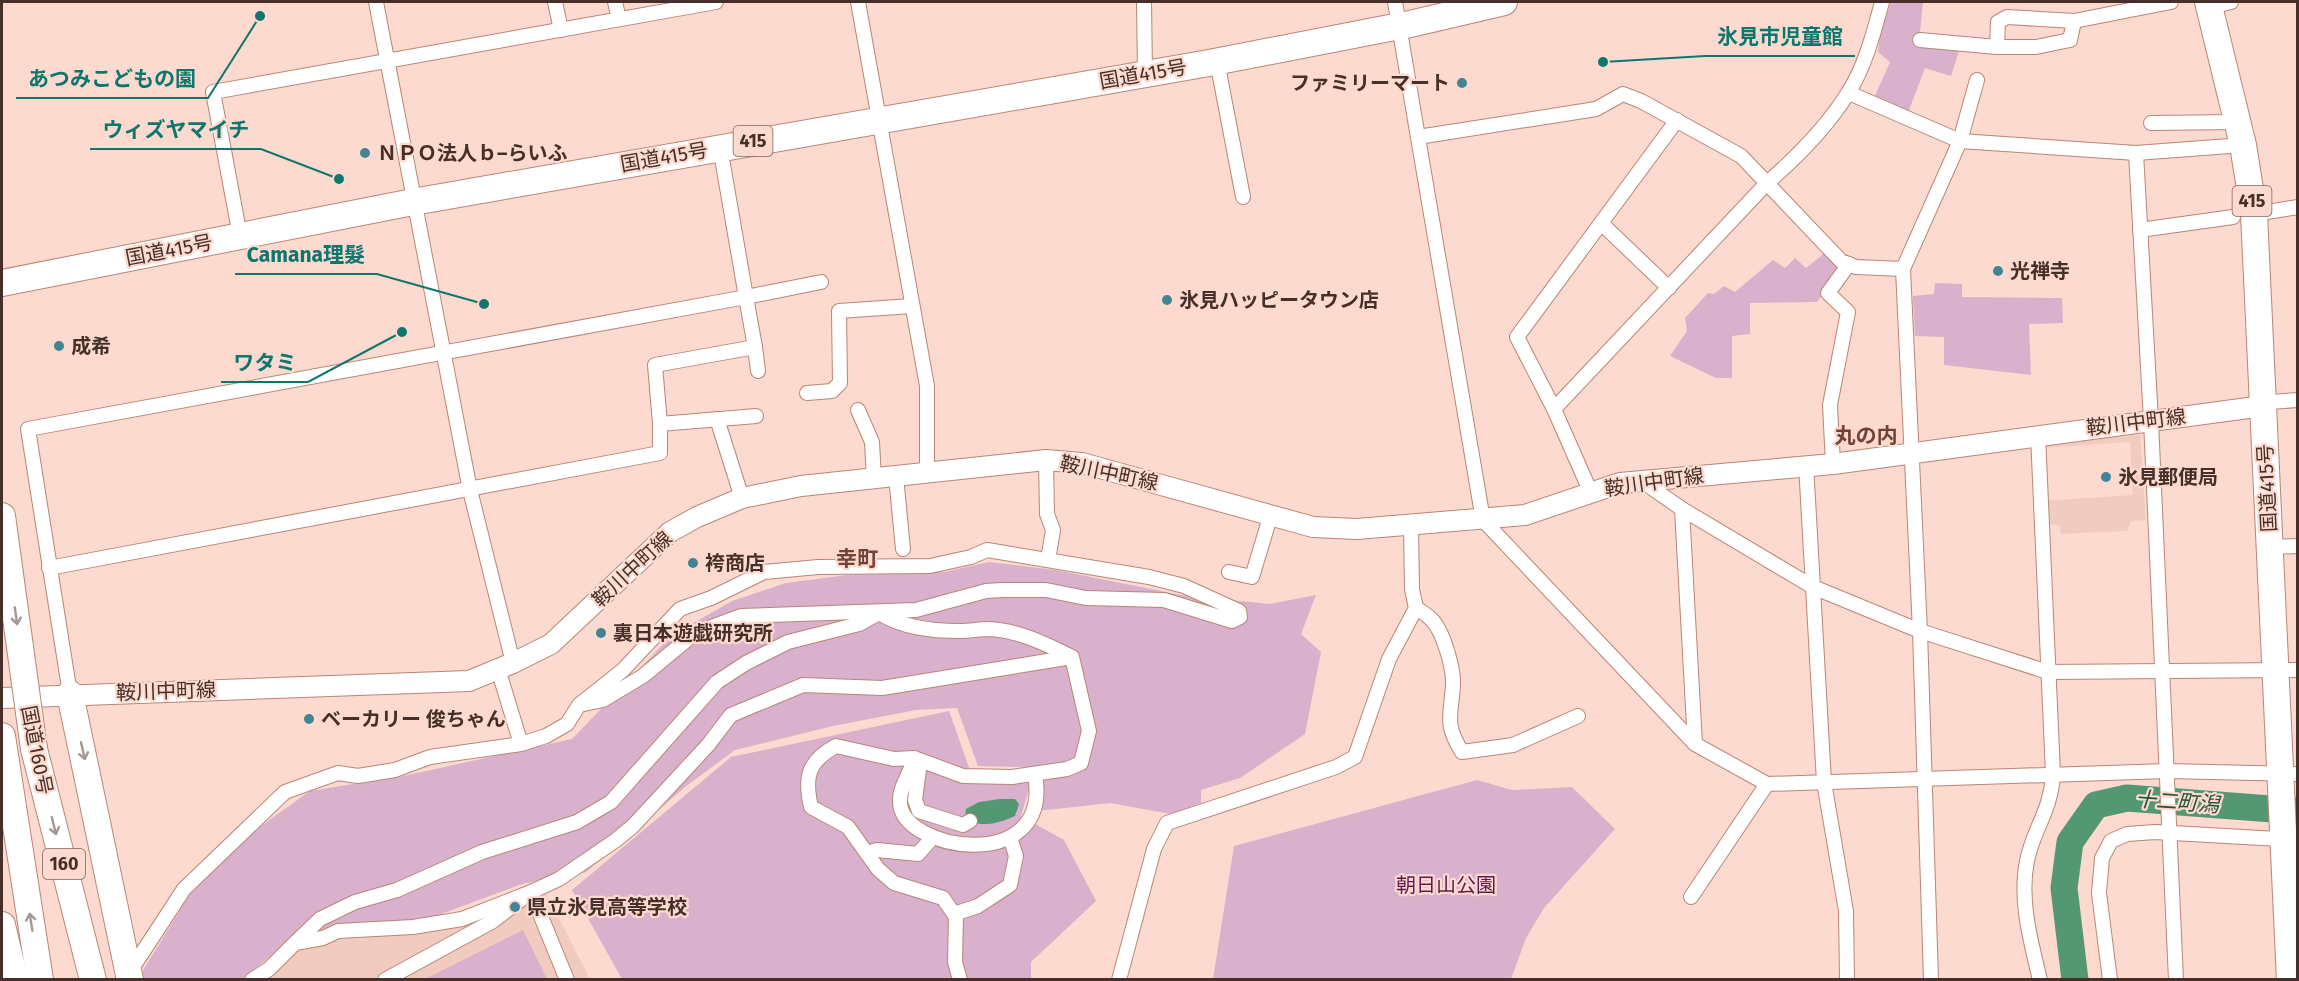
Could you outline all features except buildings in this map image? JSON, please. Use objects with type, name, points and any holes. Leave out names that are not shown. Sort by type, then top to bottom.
[{"type":"highway","name":"国道415号","points":[[2,283],[413,202],[1217,61],[1397,13],[1504,2]]},
{"type":"highway","name":"国道415号","points":[[2216,3],[2240,133],[2244,215],[2263,406],[2270,547],[2287,669],[2290,774],[2288,835],[2290,980]]},
{"type":"highway","name":"国道160号","points":[[2,516],[34,749],[93,980]]},
{"type":"highway","points":[[70,694],[129,976]]},
{"type":"highway","name":"国道160号","points":[[3,745],[40,980]]},
{"type":"highway","points":[[2,925],[15,980]]},
{"type":"main road","name":"鞍川中町線","points":[[2,698],[469,681],[551,644],[670,532],[697,517],[742,498],[801,486],[1046,460],[1082,463],[1313,527],[1357,529],[1525,515],[1620,483],[1806,464],[1833,464],[2263,406]]},
{"type":"street","points":[[376,2],[520,744]]},
{"type":"street","points":[[555,2],[561,30]]},
{"type":"street","points":[[615,2],[619,19]]},
{"type":"street","points":[[240,236],[213,92],[716,2]]},
{"type":"street","points":[[858,2],[927,386],[927,473]]},
{"type":"street","points":[[1144,2],[1145,73]]},
{"type":"street","points":[[1554,409],[1767,183],[1797,158],[1849,93],[1864,58],[1882,2]]},
{"type":"street","points":[[1997,47],[1998,22],[2007,17],[2074,21],[2171,2]]},
{"type":"street","points":[[1397,13],[1482,520],[1695,744],[1767,784],[2167,771],[2290,774]]},
{"type":"street","points":[[1920,40],[1997,47],[2059,44],[2070,40],[2074,21]]},
{"type":"street","points":[[1217,61],[1243,197]]},
{"type":"street","points":[[1931,980],[1920,631],[1902,269],[1960,141],[1977,80]]},
{"type":"street","points":[[1849,93],[1960,141],[2136,153],[2240,133]]},
{"type":"street","points":[[1418,137],[1596,109],[1623,94],[1677,120],[1741,156],[1807,228],[1841,261],[1856,267],[1902,269]]},
{"type":"street","points":[[1591,493],[1554,409],[1517,337],[1677,120]]},
{"type":"street","points":[[2151,123],[2240,133]]},
{"type":"street","points":[[720,147],[758,371]]},
{"type":"street","points":[[2136,153],[2151,421],[2175,980]]},
{"type":"street","points":[[2140,231],[2298,207]]},
{"type":"street","points":[[1601,223],[1669,288]]},
{"type":"street","points":[[1833,464],[1830,405],[1848,312],[1828,293],[1849,264]]},
{"type":"street","points":[[70,694],[28,429],[821,282]]},
{"type":"street","points":[[807,393],[832,391],[840,383],[839,311],[912,306]]},
{"type":"street","points":[[49,568],[660,453],[655,365],[755,347]]},
{"type":"street","points":[[2263,406],[2270,402],[2298,400]]},
{"type":"street","points":[[858,410],[872,442],[874,479]]},
{"type":"street","points":[[660,424],[756,416]]},
{"type":"street","points":[[717,419],[742,498]]},
{"type":"street","points":[[2038,435],[2053,774],[2049,803],[2027,861],[2026,908],[2040,980]]},
{"type":"street","points":[[1046,460],[1047,514],[1053,530],[1048,560]]},
{"type":"street","points":[[1806,464],[1824,782],[1846,910],[1847,980]]},
{"type":"street","points":[[896,476],[903,549]]},
{"type":"street","points":[[1642,481],[1682,508],[1813,587],[1920,631],[2048,672],[2287,669]]},
{"type":"street","points":[[1682,508],[1695,744]]},
{"type":"street","points":[[1229,572],[1252,577],[1271,514]]},
{"type":"street","points":[[1119,980],[1154,849],[1167,823],[1336,767],[1355,757],[1389,659],[1416,608],[1412,589],[1411,525]]},
{"type":"street","points":[[2270,547],[2298,546]]},
{"type":"street","points":[[129,976],[184,889],[285,792],[338,773],[358,776],[395,770],[430,757],[520,744],[546,736],[567,724],[579,705],[623,670],[680,609],[711,598],[764,572],[818,567],[930,566],[971,557],[987,550],[1184,586],[1239,611],[1240,617],[1232,621],[1164,600],[1086,598],[1046,590],[986,591],[916,610],[741,616],[695,633],[642,676],[603,700],[579,705]]},
{"type":"street","points":[[1416,608],[1433,620],[1446,649],[1452,670],[1453,686],[1448,719],[1451,734],[1462,752],[1514,745],[1578,716]]},
{"type":"street","points":[[879,613],[897,624],[922,628],[960,632],[988,629],[1013,633],[1072,657]]},
{"type":"street","points":[[252,980],[269,969],[321,919],[355,902],[397,890],[482,852],[577,822],[611,802],[717,682],[746,663],[788,642],[860,624],[879,613]]},
{"type":"street","points":[[960,980],[955,962],[956,917],[954,914],[943,898],[894,883],[878,870],[848,827],[811,807],[806,786],[812,764],[836,746],[894,759],[917,759],[963,776],[1035,775],[1067,769],[1082,763],[1087,749],[1089,731],[1072,657]]},
{"type":"street","points":[[296,943],[323,938],[338,931],[413,927],[462,919],[559,879],[633,826],[708,745],[731,715],[803,686],[882,688],[1072,657]]},
{"type":"street","points":[[917,759],[900,803],[910,823],[942,842],[967,845],[1010,837],[1022,831],[1032,818],[1037,805],[1035,775]]},
{"type":"street","points":[[917,759],[915,800],[919,811],[963,825],[970,821]]},
{"type":"street","points":[[1691,897],[1767,784]]},
{"type":"street","points":[[2110,980],[2099,893],[2102,858],[2111,841],[2127,834],[2288,835]]},
{"type":"street","points":[[867,853],[877,850],[918,854],[933,837]]},
{"type":"street","points":[[954,914],[978,906],[1010,885],[1016,856],[1010,837]]},
{"type":"street","points":[[385,980],[493,921],[531,892]]},
{"type":"street","points":[[531,892],[567,980]]},
{"type":"shaded area","points":[[2140,435],[2146,520],[2131,521],[2127,531],[2061,534],[2060,525],[2043,524],[2042,501],[2133,495],[2130,442],[2042,448],[2042,441]]},
{"type":"shaded area","points":[[1015,799],[1019,804],[1015,816],[997,823],[983,824],[965,818],[966,809],[979,802]]},
{"type":"shaded area","name":"県立氷見高等学校","points":[[541,883],[590,979],[244,980],[304,934],[414,932]]},
{"type":"green space","points":[[1891,2],[1923,2],[1919,42],[1960,48],[1951,76],[1925,68],[1908,113],[1874,98],[1890,62],[1878,52],[1880,35]]},
{"type":"green space","points":[[1826,252],[1842,267],[1817,302],[1750,303],[1750,334],[1732,336],[1732,378],[1716,378],[1670,356],[1687,331],[1685,318],[1708,293],[1714,294],[1724,286],[1735,292],[1773,260],[1785,268],[1795,258],[1806,268]]},
{"type":"green space","points":[[1935,283],[1962,284],[1962,297],[2062,298],[2063,323],[2029,324],[2031,375],[1944,365],[1944,337],[1915,336],[1913,296],[1934,294]]},
{"type":"green space","points":[[989,562],[1056,570],[1181,595],[1270,604],[1316,595],[1301,634],[1321,652],[1305,734],[1240,778],[1201,790],[1201,803],[1171,814],[1110,803],[1037,811],[1029,789],[1021,816],[1064,840],[1096,901],[1031,962],[1031,979],[622,979],[572,890],[731,757],[949,711],[971,773],[1028,783],[1023,767],[978,766],[957,708],[916,710],[833,726],[735,750],[685,787],[586,872],[522,884],[425,920],[299,932],[243,979],[137,980],[190,894],[258,828],[310,791],[408,775],[572,739],[672,635],[732,601],[786,583],[847,575],[944,572]]},
{"type":"green space","name":"朝日山公園","points":[[1477,780],[1512,790],[1572,787],[1615,829],[1544,908],[1526,938],[1511,979],[1213,979],[1234,846]]},
{"type":"green space","points":[[523,930],[547,979],[425,979]]},
{"type":"waterway","name":"十二町潟","points":[[2075,980],[2064,888],[2070,842],[2096,805],[2127,798],[2298,811]]},
{"type":"place","name":"あつみこどもの園","points":[[260,16]]},
{"type":"place","name":"氷見市児童館","points":[[1603,62]]},
{"type":"place","name":"ファミリーマート","points":[[1462,83]]},
{"type":"place","name":"ＮＰＯ法人ｂ―らいふ","points":[[365,153]]},
{"type":"place","name":"ウィズヤマイチ","points":[[339,179]]},
{"type":"place","name":"光禅寺","points":[[1998,271]]},
{"type":"place","name":"氷見ハッピータウン店","points":[[1167,300]]},
{"type":"place","name":"Camana理髮","points":[[484,304]]},
{"type":"place","name":"ワタミ","points":[[402,332]]},
{"type":"place","name":"成希","points":[[59,346]]},
{"type":"place","name":"氷見郵便局","points":[[2106,477]]},
{"type":"place","name":"袴商店","points":[[693,563]]},
{"type":"place","name":"裏日本遊戯研究所","points":[[601,633]]},
{"type":"place","name":"ベーカリー 俊ちゃん","points":[[309,719]]},
{"type":"place","name":"県立氷見高等学校","points":[[515,907]]},
{"type":"district","name":"丸の内","points":[[1866,436]]},
{"type":"district","name":"幸町","points":[[857,559]]}]
